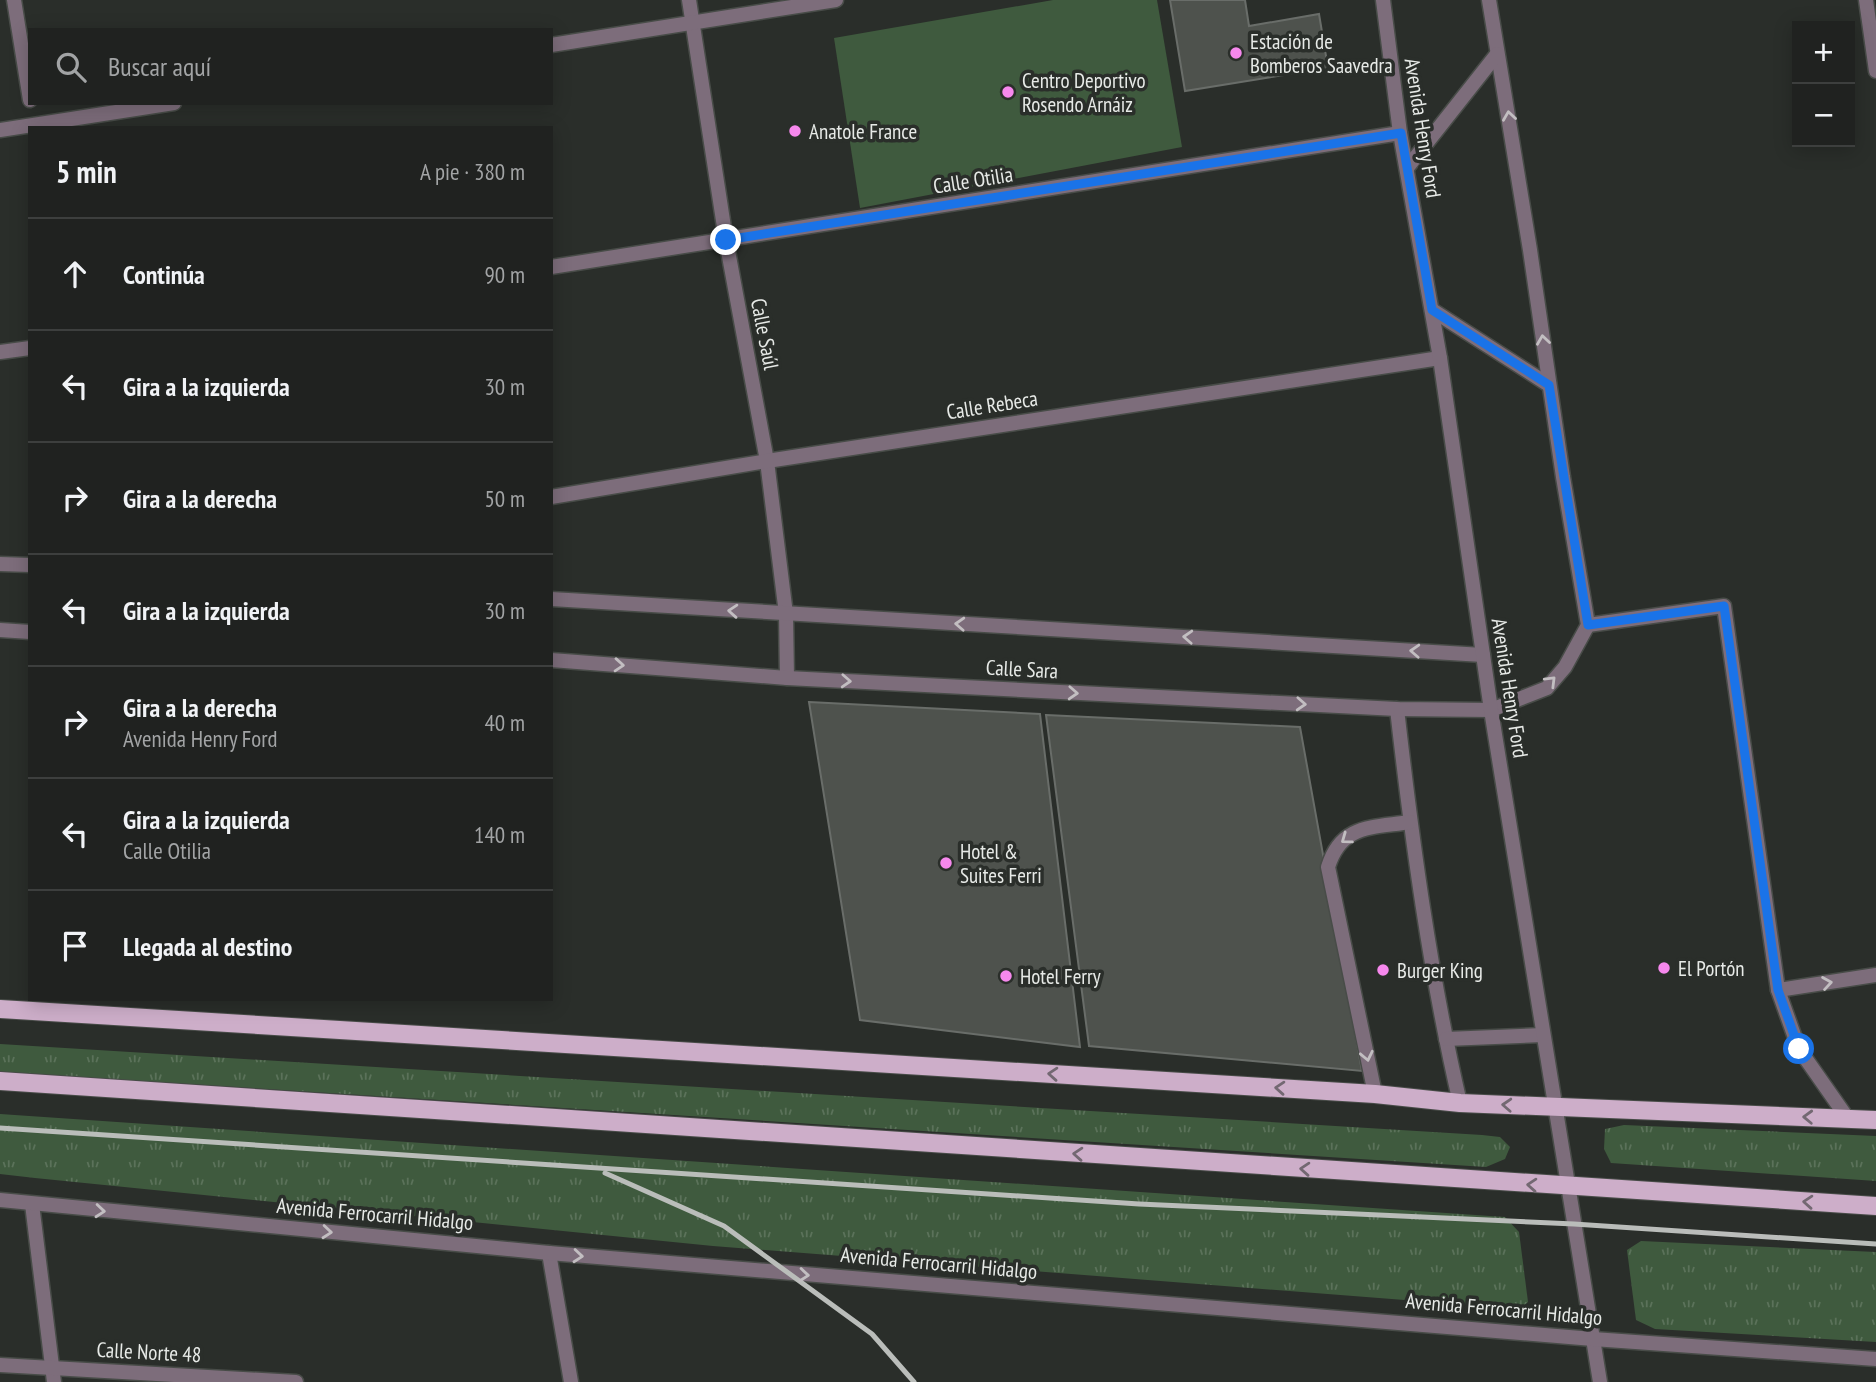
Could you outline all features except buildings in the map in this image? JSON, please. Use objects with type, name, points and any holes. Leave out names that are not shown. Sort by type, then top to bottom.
[{"type":"main road","points":[[0,1009],[1375,1094],[1460,1103],[1876,1120]]},
{"type":"main road","points":[[0,1081],[1876,1206]]},
{"type":"street","points":[[15,0],[28,88]]},
{"type":"street","name":"Calle Saúl","points":[[689,0],[726,240],[767,461],[786,614],[787,678]]},
{"type":"street","points":[[553,45],[835,0]]},
{"type":"street","name":"Avenida Henry Ford","points":[[1384,0],[1401,133],[1440,358],[1491,710],[1600,1382]]},
{"type":"street","points":[[1489,0],[1588,625],[1565,667],[1547,688],[1491,710]]},
{"type":"street","points":[[1866,0],[1876,71]]},
{"type":"street","points":[[1407,168],[1497,54]]},
{"type":"street","points":[[31,105],[34,126],[162,105]]},
{"type":"street","points":[[0,130],[28,127]]},
{"type":"street","name":"Calle Otilia","points":[[553,267],[1401,133]]},
{"type":"street","points":[[1432,310],[1549,385]]},
{"type":"street","points":[[0,352],[28,348]]},
{"type":"street","name":"Calle Rebeca","points":[[553,497],[767,461],[1440,358]]},
{"type":"street","points":[[0,564],[28,565]]},
{"type":"street","name":"Calle Sara","points":[[553,599],[1483,654]]},
{"type":"street","points":[[1588,625],[1724,606],[1778,990],[1799,1049],[1848,1119]]},
{"type":"street","points":[[0,630],[28,632]]},
{"type":"street","name":"Calle Sara","points":[[553,660],[787,678],[1397,709],[1491,710]]},
{"type":"street","points":[[1397,709],[1410,822],[1446,1039],[1460,1103]]},
{"type":"street","points":[[1375,1094],[1328,867],[1333,851],[1349,835],[1410,822]]},
{"type":"street","points":[[1778,990],[1876,975]]},
{"type":"street","points":[[1446,1039],[1543,1035]]},
{"type":"street","name":"Avenida Ferrocarril Hidalgo","points":[[0,1200],[549,1253],[1593,1339],[1876,1359]]},
{"type":"street","points":[[32,1204],[53,1375]]},
{"type":"street","points":[[549,1253],[571,1382]]},
{"type":"street","name":"Calle Norte 48","points":[[0,1365],[53,1375],[296,1382]]},
{"type":"green space","name":"Centro Deportivo Rosendo Arnáiz","points":[[1053,0],[1157,0],[1182,147],[860,208],[834,38]]},
{"type":"green space","points":[[0,1044],[1482,1135],[1500,1137],[1510,1147],[1505,1159],[1486,1167],[0,1072]]},
{"type":"green space","points":[[0,1114],[1505,1217],[1519,1232],[1528,1302],[1520,1309],[713,1246],[0,1174]]},
{"type":"green space","points":[[1624,1125],[1876,1136],[1876,1181],[1611,1163],[1604,1149],[1605,1129]]},
{"type":"green space","points":[[1641,1241],[1876,1252],[1876,1342],[1655,1329],[1636,1320],[1627,1250]]},
{"type":"railway","points":[[0,1128],[1139,1204],[1574,1224],[1876,1244]]},
{"type":"railway","points":[[605,1173],[724,1226],[872,1334],[914,1382]]},
{"type":"place","name":"Estación de Bomberos Saavedra","points":[[1236,53]]},
{"type":"place","name":"Centro Deportivo Rosendo Arnáiz","points":[[1008,92]]},
{"type":"place","name":"Anatole France","points":[[795,131]]},
{"type":"place","name":"Hotel & Suites Ferri","points":[[946,863]]},
{"type":"place","name":"El Portón","points":[[1664,968]]},
{"type":"place","name":"Burger King","points":[[1383,970]]},
{"type":"place","name":"Hotel Ferry","points":[[1006,976]]},
{"type":"route","points":[[726,240],[1401,133],[1432,310],[1549,385],[1588,625],[1724,606],[1778,990],[1799,1049]]}]
